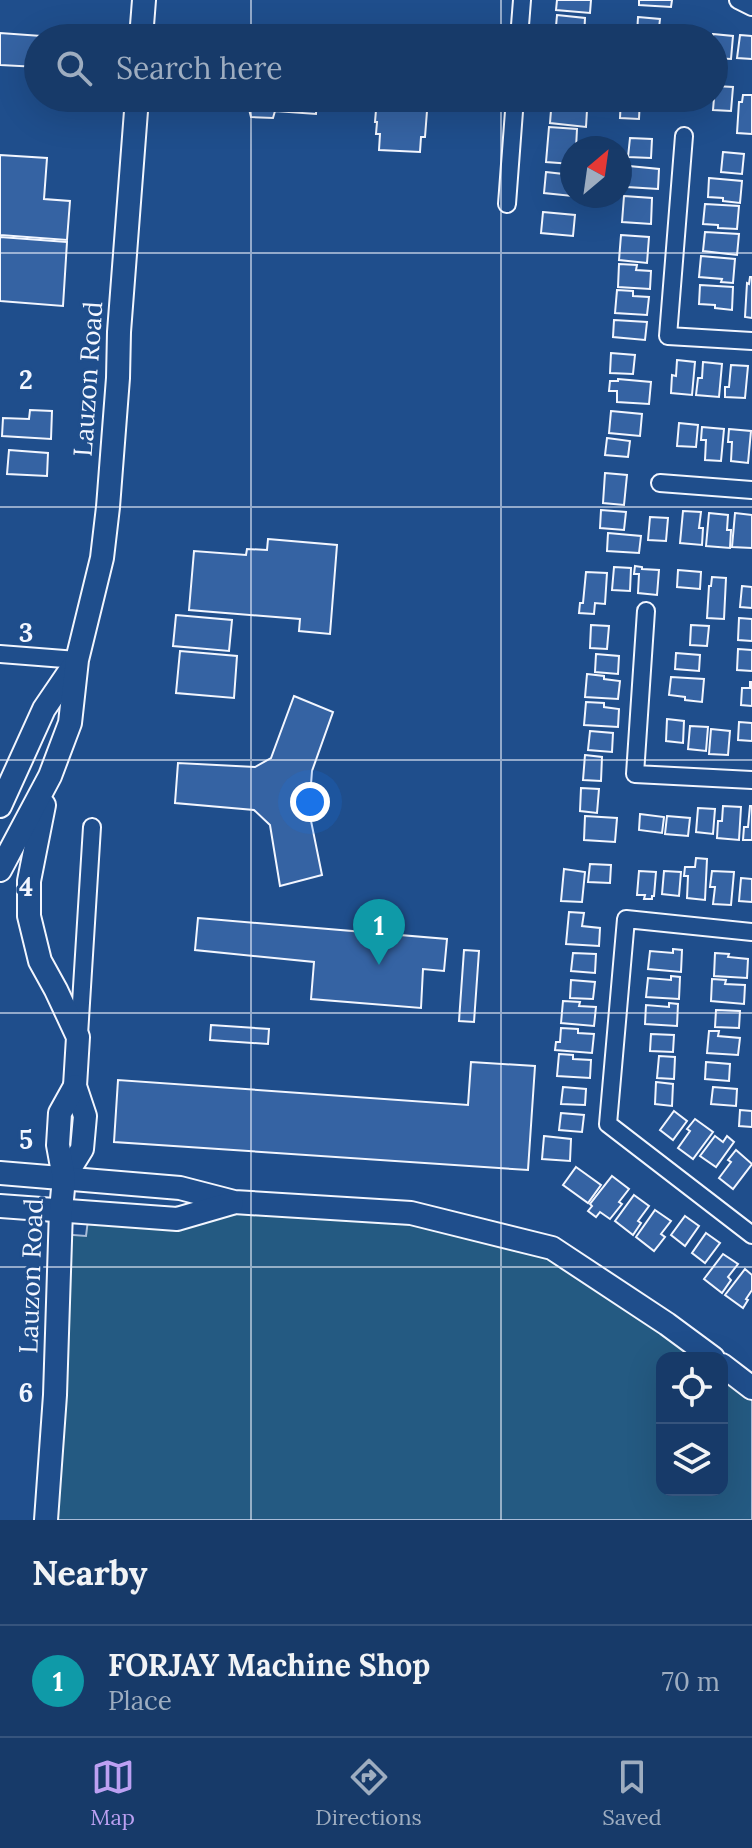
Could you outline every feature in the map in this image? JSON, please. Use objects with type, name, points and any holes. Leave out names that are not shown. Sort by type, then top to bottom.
[{"type":"main road","points":[[142,24],[144,0]]},
{"type":"main road","name":"Lauzon Road","points":[[77,660],[102,558],[108,507],[136,112]]},
{"type":"main road","points":[[0,870],[50,776],[70,723],[77,660]]},
{"type":"main road","points":[[0,806],[44,709],[77,660]]},
{"type":"main road","points":[[50,776],[29,881],[29,916],[40,961],[78,1037]]},
{"type":"main road","name":"Lauzon Road","points":[[46,1520],[55,1395],[64,1178],[82,1149],[85,1116],[75,1086],[78,1037]]},
{"type":"main road","points":[[0,1173],[180,1188],[234,1202],[411,1213],[552,1248],[705,1352]]},
{"type":"main road","points":[[0,1206],[177,1219],[234,1202]]},
{"type":"main road","points":[[728,1370],[752,1388]]},
{"type":"street","points":[[520,24],[522,0]]},
{"type":"street","points":[[738,0],[752,7]]},
{"type":"street","points":[[507,204],[514,112]]},
{"type":"street","points":[[684,136],[668,336],[752,341]]},
{"type":"street","points":[[660,483],[752,490]]},
{"type":"street","points":[[646,611],[635,774],[752,780]]},
{"type":"street","points":[[0,654],[77,660]]},
{"type":"street","name":"Lauzon Road","points":[[78,1037],[92,827]]},
{"type":"street","points":[[752,932],[626,919],[608,1124],[752,1235]]},
{"type":"shaded area","points":[[234,1202],[411,1213],[552,1248],[704,1352],[656,1352],[656,1496],[728,1496],[728,1370],[752,1388],[752,1520],[46,1520],[60,1234],[86,1236],[89,1212],[177,1219]]},
{"type":"building","points":[[557,0],[591,0],[590,13],[556,10]]},
{"type":"building","points":[[639,0],[672,0],[671,7],[639,5]]},
{"type":"building","points":[[557,15],[585,18],[585,24],[556,24]]},
{"type":"building","points":[[638,17],[660,19],[659,24],[638,24]]},
{"type":"building","points":[[0,33],[24,35],[24,66],[0,65]]},
{"type":"building","points":[[740,35],[752,36],[752,59],[737,58]]},
{"type":"building","points":[[728,36],[733,36],[731,59],[728,59]]},
{"type":"building","points":[[728,87],[733,87],[731,111],[728,111]]},
{"type":"building","points":[[743,95],[752,95],[752,134],[737,133],[739,102],[742,102]]},
{"type":"building","points":[[250,112],[275,112],[273,118],[251,117]]},
{"type":"building","points":[[376,112],[427,112],[420,152],[379,150],[380,134],[376,134]]},
{"type":"building","points":[[551,112],[587,112],[586,127],[550,123]]},
{"type":"building","points":[[620,112],[639,112],[639,119],[620,118]]},
{"type":"building","points":[[549,127],[577,129],[577,136],[560,136],[560,163],[546,162]]},
{"type":"building","points":[[632,138],[652,139],[651,158],[632,157]]},
{"type":"building","points":[[723,152],[744,154],[742,174],[721,172]]},
{"type":"building","points":[[0,155],[47,158],[44,199],[70,201],[67,240],[0,235]]},
{"type":"building","points":[[632,166],[659,169],[658,189],[632,187]]},
{"type":"building","points":[[546,172],[560,174],[560,195],[544,193]]},
{"type":"building","points":[[709,178],[742,181],[740,203],[708,197]]},
{"type":"building","points":[[632,197],[652,198],[651,224],[622,222],[623,208],[632,208]]},
{"type":"building","points":[[705,204],[739,206],[737,229],[703,224]]},
{"type":"building","points":[[543,212],[575,215],[573,236],[541,233]]},
{"type":"building","points":[[705,232],[739,234],[737,255],[703,251]]},
{"type":"building","points":[[621,235],[649,237],[647,263],[619,260]]},
{"type":"building","points":[[0,237],[67,242],[63,306],[0,301]]},
{"type":"building","points":[[701,256],[735,259],[733,283],[699,277]]},
{"type":"building","points":[[619,264],[637,265],[636,270],[651,271],[650,289],[618,287]]},
{"type":"building","points":[[752,277],[752,318],[745,317]]},
{"type":"building","points":[[700,285],[733,287],[732,310],[699,304]]},
{"type":"building","points":[[617,290],[633,291],[633,296],[649,297],[647,315],[615,313]]},
{"type":"building","points":[[614,320],[647,322],[645,340],[613,337]]},
{"type":"building","points":[[611,353],[635,355],[633,374],[610,373]]},
{"type":"building","points":[[677,360],[695,362],[692,395],[671,393]]},
{"type":"building","points":[[703,362],[722,364],[719,397],[696,395]]},
{"type":"building","points":[[731,365],[748,366],[745,398],[725,397]]},
{"type":"building","points":[[610,381],[651,382],[649,404],[617,402],[617,391],[609,391]]},
{"type":"building","points":[[30,410],[52,411],[51,439],[2,436],[3,418],[29,419]]},
{"type":"building","points":[[611,411],[642,414],[640,436],[609,433]]},
{"type":"building","points":[[679,423],[698,425],[696,447],[677,446]]},
{"type":"building","points":[[702,427],[724,429],[721,461],[705,460],[706,440],[701,440]]},
{"type":"building","points":[[729,429],[751,431],[748,463],[731,461]]},
{"type":"building","points":[[607,438],[630,441],[628,457],[605,455]]},
{"type":"building","points":[[9,450],[48,453],[47,476],[7,474]]},
{"type":"building","points":[[605,473],[627,475],[624,505],[603,503]]},
{"type":"building","points":[[601,510],[626,512],[624,530],[600,528]]},
{"type":"building","points":[[683,511],[701,512],[699,528],[703,528],[702,545],[680,543]]},
{"type":"building","points":[[709,513],[728,515],[730,548],[706,546]]},
{"type":"building","points":[[735,513],[752,515],[752,548],[732,547]]},
{"type":"building","points":[[650,517],[668,518],[666,541],[648,540]]},
{"type":"building","points":[[608,533],[641,536],[639,553],[607,551]]},
{"type":"building","points":[[268,539],[337,545],[330,634],[299,631],[300,619],[189,610],[194,551],[246,555],[247,549],[267,550]]},
{"type":"building","points":[[635,566],[659,570],[657,595],[638,593],[639,574],[634,574]]},
{"type":"building","points":[[614,567],[631,568],[630,591],[612,590]]},
{"type":"building","points":[[678,570],[701,572],[700,589],[677,587]]},
{"type":"building","points":[[586,572],[607,573],[605,604],[595,603],[594,614],[579,613]]},
{"type":"building","points":[[712,577],[726,578],[724,619],[707,618]]},
{"type":"building","points":[[742,586],[752,587],[752,608],[740,607]]},
{"type":"building","points":[[176,615],[232,620],[229,651],[173,646]]},
{"type":"building","points":[[739,618],[752,619],[752,641],[738,640]]},
{"type":"building","points":[[591,625],[609,626],[607,649],[590,648]]},
{"type":"building","points":[[691,625],[709,626],[707,646],[690,645]]},
{"type":"building","points":[[738,649],[752,650],[752,671],[737,670]]},
{"type":"building","points":[[180,651],[237,656],[234,698],[176,693]]},
{"type":"building","points":[[676,653],[700,655],[699,671],[675,669]]},
{"type":"building","points":[[596,654],[619,656],[618,674],[595,672]]},
{"type":"building","points":[[587,674],[620,681],[618,699],[585,697]]},
{"type":"building","points":[[671,677],[704,679],[702,702],[669,695]]},
{"type":"building","points":[[750,682],[752,706],[741,705],[742,688],[750,688]]},
{"type":"building","points":[[294,696],[333,712],[312,771],[309,811],[322,875],[280,886],[270,825],[254,810],[175,803],[178,763],[255,767],[271,758]]},
{"type":"building","points":[[586,702],[604,703],[604,707],[619,709],[618,727],[584,725]]},
{"type":"building","points":[[667,719],[684,721],[683,743],[666,741]]},
{"type":"building","points":[[739,722],[752,723],[752,741],[738,740]]},
{"type":"building","points":[[690,726],[708,727],[706,751],[688,749]]},
{"type":"building","points":[[711,729],[730,731],[728,755],[709,754]]},
{"type":"building","points":[[590,731],[613,733],[612,752],[588,750]]},
{"type":"building","points":[[585,755],[602,757],[601,781],[583,780]]},
{"type":"building","points":[[581,788],[599,789],[597,813],[580,811]]},
{"type":"building","points":[[723,806],[741,807],[739,840],[717,838]]},
{"type":"building","points":[[750,806],[752,840],[743,840],[744,827],[748,827]]},
{"type":"building","points":[[698,808],[715,809],[713,834],[696,832]]},
{"type":"building","points":[[640,814],[664,817],[662,833],[639,830]]},
{"type":"building","points":[[585,816],[617,818],[615,842],[584,840]]},
{"type":"building","points":[[667,816],[690,818],[688,836],[665,834]]},
{"type":"building","points":[[696,858],[707,859],[705,900],[687,898],[688,876],[684,876],[685,867],[695,867]]},
{"type":"building","points":[[590,864],[611,865],[610,883],[588,882]]},
{"type":"building","points":[[564,869],[585,872],[582,902],[561,901]]},
{"type":"building","points":[[639,871],[656,872],[652,899],[637,895]]},
{"type":"building","points":[[664,871],[681,872],[679,896],[662,894]]},
{"type":"building","points":[[712,871],[734,872],[731,905],[713,904],[715,887],[710,887]]},
{"type":"building","points":[[741,878],[752,879],[752,902],[739,901]]},
{"type":"building","points":[[569,912],[584,913],[582,926],[600,928],[599,946],[566,944]]},
{"type":"building","points":[[198,918],[447,939],[444,971],[423,969],[421,1008],[311,999],[314,962],[195,950]]},
{"type":"building","points":[[673,949],[682,950],[681,972],[648,969],[650,951],[673,953]]},
{"type":"building","points":[[464,950],[479,951],[474,1022],[459,1021]]},
{"type":"building","points":[[573,953],[596,954],[595,973],[571,971]]},
{"type":"building","points":[[715,953],[748,959],[747,978],[714,976]]},
{"type":"building","points":[[671,976],[680,977],[679,999],[646,997],[648,978],[671,980]]},
{"type":"building","points":[[712,979],[726,980],[725,984],[745,985],[744,1004],[711,1001]]},
{"type":"building","points":[[571,980],[595,982],[593,999],[570,998]]},
{"type":"building","points":[[563,1001],[596,1007],[594,1026],[561,1023]]},
{"type":"building","points":[[669,1003],[678,1004],[677,1026],[645,1024],[646,1005],[669,1007]]},
{"type":"building","points":[[716,1010],[740,1011],[739,1028],[715,1027]]},
{"type":"building","points":[[211,1025],[269,1029],[268,1044],[210,1040]]},
{"type":"building","points":[[561,1028],[594,1034],[592,1053],[555,1050],[556,1042],[560,1042]]},
{"type":"building","points":[[709,1031],[719,1031],[718,1036],[740,1038],[738,1055],[707,1053]]},
{"type":"building","points":[[651,1034],[674,1035],[673,1052],[650,1051]]},
{"type":"building","points":[[559,1054],[591,1060],[590,1078],[557,1076]]},
{"type":"building","points":[[659,1056],[675,1057],[674,1079],[657,1078]]},
{"type":"building","points":[[471,1062],[535,1066],[528,1170],[114,1142],[118,1080],[468,1105]]},
{"type":"building","points":[[706,1062],[730,1064],[729,1081],[705,1079]]},
{"type":"building","points":[[656,1082],[673,1084],[672,1106],[655,1104]]},
{"type":"building","points":[[563,1087],[586,1089],[585,1105],[561,1104]]},
{"type":"building","points":[[713,1087],[737,1089],[736,1106],[711,1104]]},
{"type":"building","points":[[740,1110],[752,1111],[752,1127],[739,1126]]},
{"type":"building","points":[[674,1111],[687,1121],[673,1140],[660,1130]]},
{"type":"building","points":[[561,1113],[584,1115],[582,1132],[559,1130]]},
{"type":"building","points":[[695,1119],[713,1132],[693,1159],[678,1148]]},
{"type":"building","points":[[544,1136],[571,1139],[570,1161],[542,1159]]},
{"type":"building","points":[[715,1136],[723,1142],[727,1136],[734,1142],[716,1167],[700,1156]]},
{"type":"building","points":[[736,1150],[752,1164],[733,1189],[719,1178]]},
{"type":"building","points":[[576,1167],[601,1185],[588,1203],[563,1185]]},
{"type":"building","points":[[612,1176],[629,1189],[610,1219],[600,1212],[596,1217],[588,1211],[592,1206],[590,1204]]},
{"type":"building","points":[[634,1195],[649,1206],[633,1235],[615,1221]]},
{"type":"building","points":[[655,1210],[671,1221],[661,1234],[665,1237],[654,1251],[636,1237]]},
{"type":"building","points":[[685,1216],[699,1226],[685,1246],[671,1235]]},
{"type":"building","points":[[706,1233],[720,1243],[705,1263],[692,1253]]},
{"type":"building","points":[[723,1254],[738,1264],[728,1277],[731,1280],[722,1293],[704,1279]]},
{"type":"building","points":[[745,1269],[752,1275],[752,1290],[743,1308],[725,1295]]},
{"type":"place","name":"FORJAY Machine Shop","points":[[379,965]]}]
